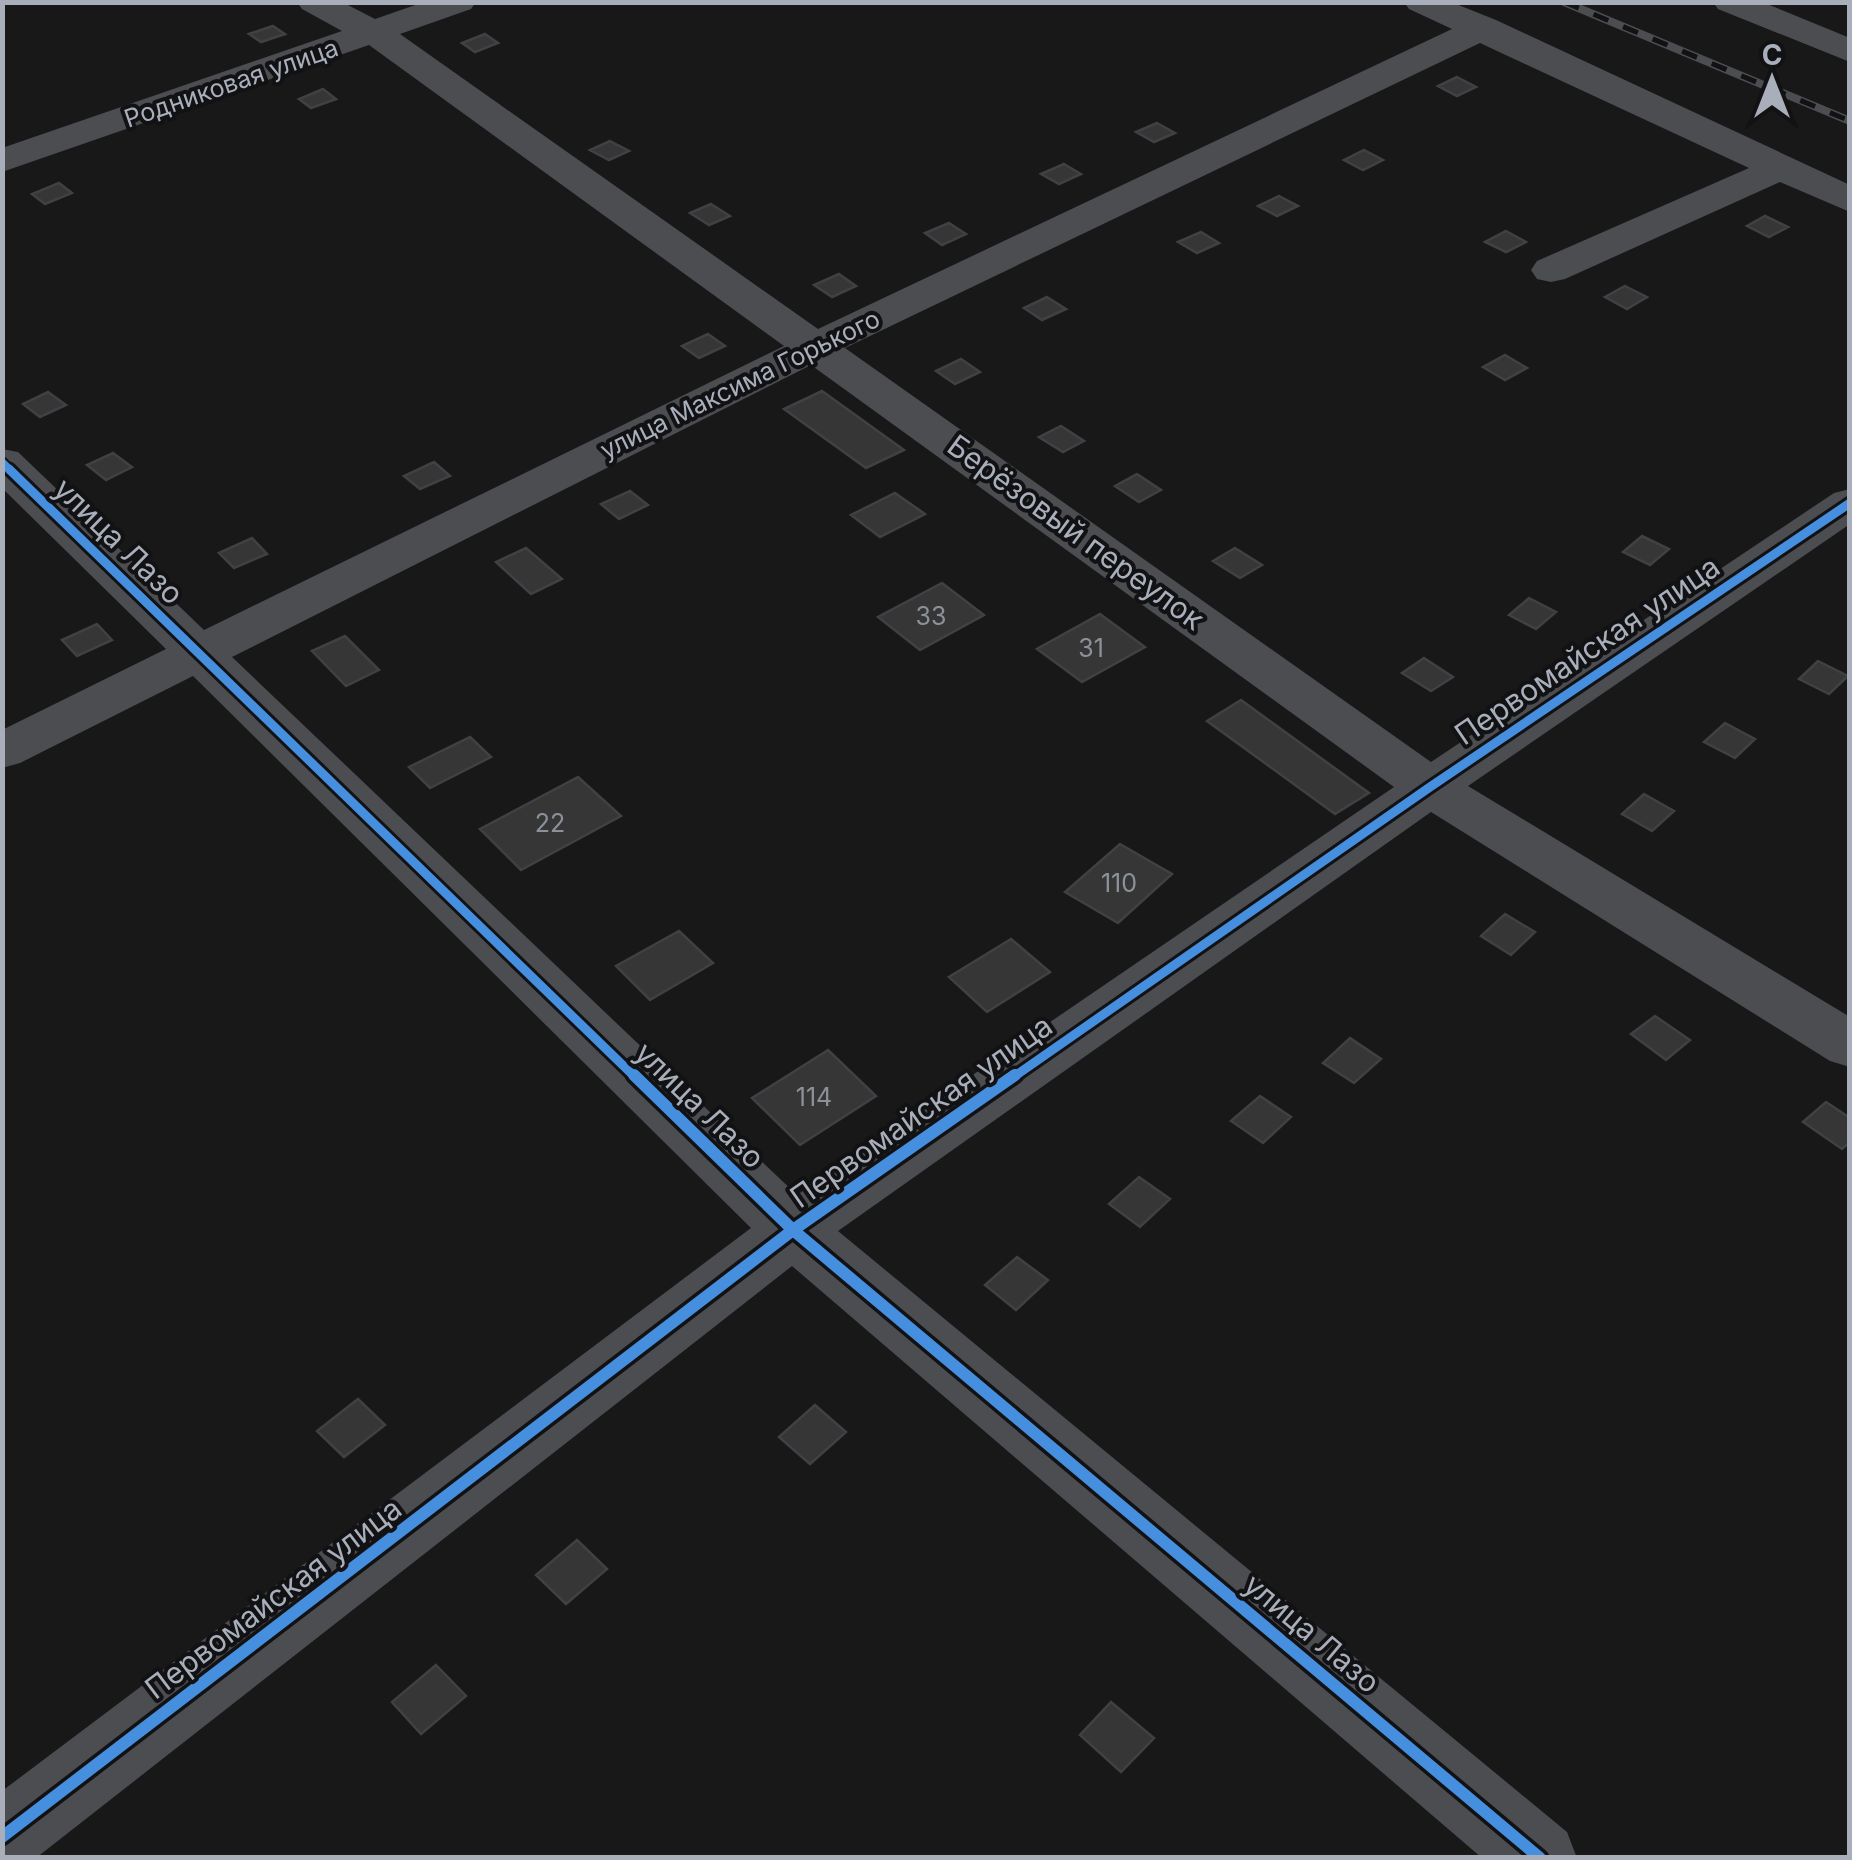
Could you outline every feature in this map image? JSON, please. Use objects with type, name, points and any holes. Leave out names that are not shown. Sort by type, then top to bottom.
[{"type":"street","name":"Берёзовый переулок","points":[[314,2],[376,34],[1430,787],[1850,1045]]},
{"type":"street","name":"Родниковая улица","points":[[2,161],[459,2]]},
{"type":"street","points":[[1421,2],[1850,200]]},
{"type":"street","points":[[1730,2],[1850,51]]},
{"type":"street","name":"улица Максима Горького","points":[[2,751],[816,346],[1483,28]]},
{"type":"street","points":[[1551,270],[1780,168]]},
{"type":"street","name":"улица Лазо","points":[[2,462],[794,1230],[1540,1858]]},
{"type":"street","name":"Первомайская улица","points":[[2,1836],[794,1230],[1430,787],[1850,503]]},
{"type":"building","points":[[273,26],[285,34],[261,42],[249,34]]},
{"type":"building","points":[[485,34],[498,43],[475,52],[462,43]]},
{"type":"building","points":[[1457,77],[1476,87],[1457,96],[1438,86]]},
{"type":"building","points":[[323,89],[336,99],[311,108],[299,99]]},
{"type":"building","points":[[1157,123],[1175,133],[1154,142],[1136,132]]},
{"type":"building","points":[[610,141],[629,151],[609,160],[590,150]]},
{"type":"building","points":[[1364,150],[1383,160],[1363,170],[1344,160]]},
{"type":"building","points":[[1064,164],[1081,174],[1059,184],[1041,174]]},
{"type":"building","points":[[59,183],[72,193],[45,204],[32,194]]},
{"type":"building","points":[[1279,196],[1298,206],[1277,216],[1258,206]]},
{"type":"building","points":[[711,204],[730,216],[709,225],[690,213]]},
{"type":"building","points":[[1765,216],[1788,227],[1769,237],[1747,226]]},
{"type":"building","points":[[949,223],[966,234],[942,245],[925,233]]},
{"type":"building","points":[[1506,231],[1526,242],[1506,252],[1485,242]]},
{"type":"building","points":[[1201,232],[1219,243],[1197,253],[1178,242]]},
{"type":"building","points":[[839,274],[856,286],[832,297],[814,285]]},
{"type":"building","points":[[1625,286],[1647,297],[1627,309],[1605,297]]},
{"type":"building","points":[[1047,297],[1066,309],[1042,320],[1024,308]]},
{"type":"building","points":[[708,334],[725,346],[699,358],[682,346]]},
{"type":"building","points":[[1505,355],[1527,368],[1505,380],[1483,367]]},
{"type":"building","points":[[961,359],[980,372],[955,384],[936,371]]},
{"type":"building","points":[[822,391],[904,450],[866,468],[784,409]]},
{"type":"building","points":[[48,392],[66,405],[40,417],[23,404]]},
{"type":"building","points":[[1061,426],[1084,441],[1063,452],[1039,437]]},
{"type":"building","points":[[113,453],[132,467],[106,480],[87,465]]},
{"type":"building","points":[[434,462],[450,476],[420,489],[404,476]]},
{"type":"building","points":[[1137,474],[1161,490],[1139,502],[1115,486]]},
{"type":"building","points":[[630,491],[648,505],[619,519],[601,504]]},
{"type":"building","points":[[895,493],[925,514],[880,537],[851,515]]},
{"type":"building","points":[[1642,536],[1669,549],[1650,565],[1623,552]]},
{"type":"building","points":[[252,538],[267,554],[234,568],[219,553]]},
{"type":"building","points":[[526,548],[562,579],[531,594],[496,562]]},
{"type":"building","points":[[1235,548],[1262,565],[1240,578],[1213,561]]},
{"type":"building","points":[[942,583],[984,615],[920,650],[878,617]]},
{"type":"building","points":[[1529,598],[1556,612],[1536,629],[1509,615]]},
{"type":"building","points":[[1100,614],[1145,647],[1082,682],[1037,649]]},
{"type":"building","points":[[97,624],[112,640],[77,656],[62,640]]},
{"type":"building","points":[[345,636],[379,670],[346,686],[312,651]]},
{"type":"building","points":[[1424,658],[1453,677],[1431,691],[1402,673]]},
{"type":"building","points":[[1818,661],[1848,676],[1829,694],[1799,679]]},
{"type":"building","points":[[1241,700],[1369,793],[1335,814],[1207,721]]},
{"type":"building","points":[[1725,723],[1755,739],[1735,758],[1704,742]]},
{"type":"building","points":[[470,737],[491,757],[430,788],[409,767]]},
{"type":"building","points":[[578,777],[621,816],[521,870],[480,829]]},
{"type":"building","points":[[1644,794],[1674,811],[1652,831],[1622,814]]},
{"type":"building","points":[[1120,844],[1172,874],[1118,923],[1065,892]]},
{"type":"building","points":[[1505,914],[1535,932],[1511,955],[1481,936]]},
{"type":"building","points":[[679,931],[713,963],[650,1000],[616,966]]},
{"type":"building","points":[[1011,939],[1050,972],[987,1012],[949,977]]},
{"type":"building","points":[[1655,1016],[1690,1040],[1666,1060],[1631,1034]]},
{"type":"building","points":[[1350,1038],[1381,1059],[1354,1083],[1323,1063]]},
{"type":"building","points":[[828,1050],[876,1096],[800,1145],[752,1098]]},
{"type":"building","points":[[1260,1096],[1291,1117],[1263,1143],[1231,1121]]},
{"type":"building","points":[[1826,1102],[1850,1118],[1850,1142],[1842,1149],[1803,1122]]},
{"type":"building","points":[[1139,1177],[1170,1199],[1140,1227],[1109,1204]]},
{"type":"building","points":[[1017,1257],[1048,1280],[1016,1310],[985,1285]]},
{"type":"building","points":[[358,1399],[385,1425],[344,1457],[317,1431]]},
{"type":"building","points":[[815,1405],[846,1432],[810,1464],[779,1437]]},
{"type":"building","points":[[577,1540],[607,1569],[566,1604],[536,1575]]},
{"type":"building","points":[[436,1665],[466,1696],[421,1734],[392,1702]]},
{"type":"building","points":[[1111,1702],[1154,1738],[1121,1772],[1080,1735]]},
{"type":"railway","points":[[1564,2],[1850,121]]},
{"type":"cycle path","points":[[2,462],[793,1230],[1540,1858]]},
{"type":"cycle path","points":[[2,1837],[793,1230],[1430,787],[1850,503]]}]
